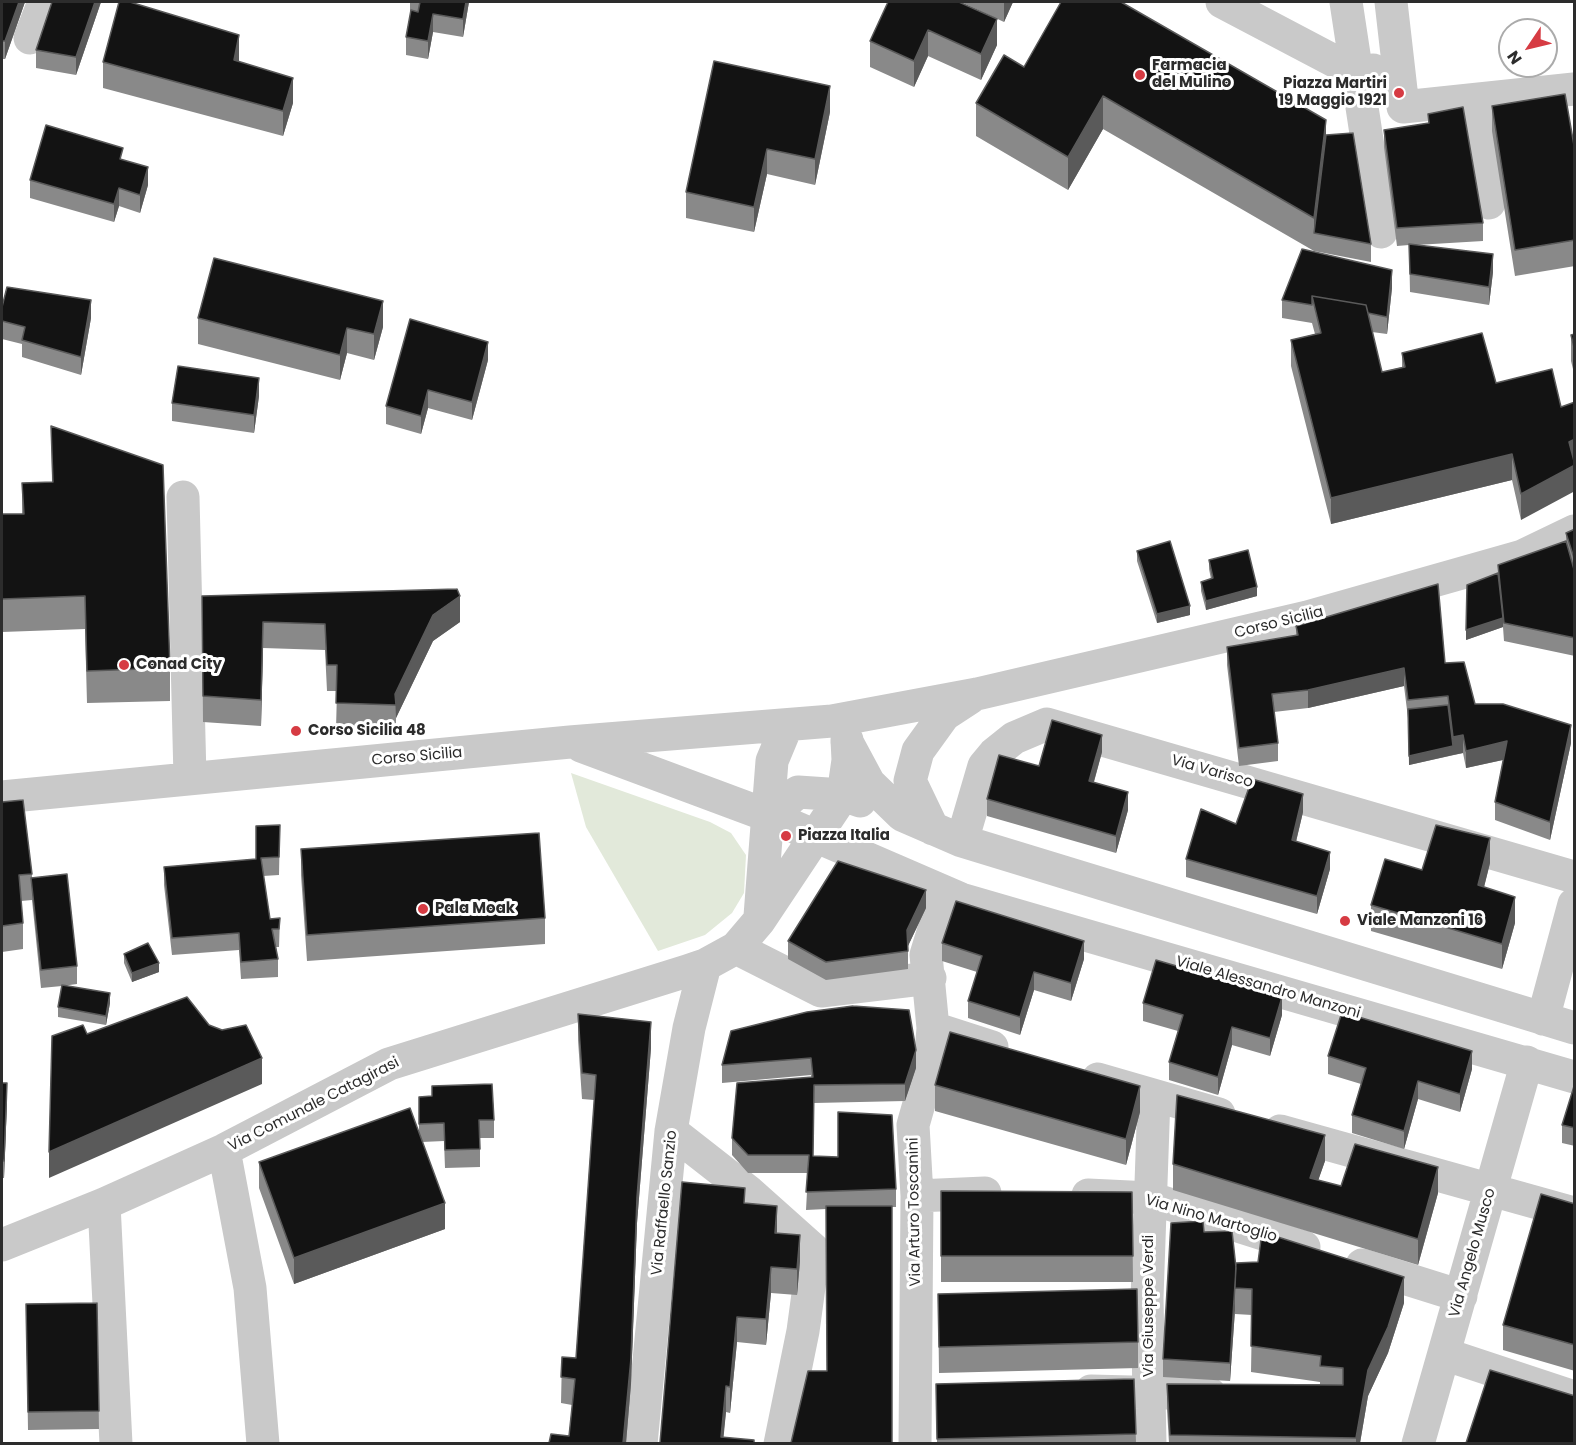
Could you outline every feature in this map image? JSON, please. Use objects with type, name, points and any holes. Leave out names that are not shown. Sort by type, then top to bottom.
[{"type":"street","points":[[30,38],[44,2]]},
{"type":"street","points":[[1222,2],[1357,73],[1398,66]]},
{"type":"street","points":[[1346,2],[1381,232]]},
{"type":"street","points":[[1390,2],[1403,107],[1575,90]]},
{"type":"street","points":[[1475,99],[1489,203]]},
{"type":"street","points":[[183,496],[190,778]]},
{"type":"street","name":"Corso Sicilia","points":[[2,797],[570,742],[787,725],[839,731],[977,694],[1307,617],[1522,556],[1575,531]]},
{"type":"street","points":[[947,835],[910,781],[918,751],[944,715],[977,694]]},
{"type":"street","name":"Via Varisco","points":[[947,835],[984,766],[994,754],[1014,738],[1047,724],[1575,877]]},
{"type":"street","points":[[759,921],[772,762],[787,725]]},
{"type":"street","points":[[839,731],[856,789],[902,815],[947,835],[1553,1022]]},
{"type":"street","name":"Viale Alessandro Manzoni","points":[[570,742],[769,816],[949,902],[1567,1075]]},
{"type":"street","points":[[769,816],[798,792],[856,789],[918,751]]},
{"type":"street","name":"Via Comunale Catagirasi","points":[[2,1245],[224,1150],[389,1064],[705,965],[736,948],[759,921],[816,837],[856,789]]},
{"type":"street","name":"Via Arturo Toscanini","points":[[915,1443],[915,1388],[928,1300],[917,1196],[913,1125],[930,1065],[933,1029],[930,978],[926,955],[949,902]]},
{"type":"street","points":[[1567,1075],[1553,1022],[1575,904]]},
{"type":"street","points":[[736,948],[821,991],[930,978]]},
{"type":"street","name":"Via Raffaello Sanzio","points":[[641,1443],[671,1131],[689,1028],[705,965]]},
{"type":"street","name":"Via Angelo Musco","points":[[1418,1443],[1491,1189],[1521,1061],[1553,1022]]},
{"type":"street","points":[[933,1029],[1022,1056]]},
{"type":"street","points":[[1066,1069],[1154,1097],[1575,1214]]},
{"type":"street","name":"Via Giuseppe Verdi","points":[[1150,1443],[1148,1298],[1154,1097]]},
{"type":"street","points":[[671,1131],[749,1192],[814,1250],[803,1331],[780,1443]]},
{"type":"street","points":[[224,1150],[250,1288],[263,1443]]},
{"type":"street","points":[[917,1196],[1012,1192]]},
{"type":"street","name":"Via Nino Martoglio","points":[[1059,1193],[1150,1198],[1461,1296]]},
{"type":"street","points":[[104,1203],[116,1443]]},
{"type":"street","points":[[1113,1298],[1148,1298]]},
{"type":"street","points":[[1444,1354],[1575,1397]]},
{"type":"street","points":[[915,1388],[950,1389]]},
{"type":"street","points":[[1067,1391],[1244,1394]]},
{"type":"green space","points":[[571,773],[710,822],[731,833],[746,855],[744,893],[732,913],[705,935],[658,951],[586,827]]},
{"type":"building","points":[[2,2],[19,2],[5,41],[2,41]]},
{"type":"building","points":[[52,2],[95,2],[76,57],[36,50]]},
{"type":"building","points":[[119,2],[130,2],[239,35],[234,60],[293,78],[283,111],[103,62]]},
{"type":"building","points":[[420,2],[466,2],[463,19],[433,14],[428,41],[406,37],[411,10],[418,12]]},
{"type":"building","points":[[888,2],[959,2],[997,19],[981,54],[928,30],[914,61],[870,41]]},
{"type":"building","points":[[1061,2],[1121,2],[1326,120],[1314,218],[1103,96],[1068,157],[976,103],[1004,55],[1024,67]]},
{"type":"building","points":[[714,61],[830,86],[815,159],[767,149],[754,207],[686,192]]},
{"type":"building","points":[[1565,94],[1575,151],[1575,240],[1515,250],[1492,106]]},
{"type":"building","points":[[1463,107],[1483,223],[1397,228],[1384,130],[1429,123],[1428,114]]},
{"type":"building","points":[[46,125],[123,148],[120,159],[148,167],[140,195],[119,188],[114,204],[30,180]]},
{"type":"building","points":[[1353,133],[1371,244],[1314,233],[1326,135]]},
{"type":"building","points":[[1409,244],[1493,254],[1489,287],[1410,274]]},
{"type":"building","points":[[1302,249],[1392,270],[1387,317],[1368,313],[1366,305],[1312,296],[1312,305],[1282,300]]},
{"type":"building","points":[[214,258],[383,301],[374,334],[347,328],[340,355],[198,318]]},
{"type":"building","points":[[7,287],[91,300],[81,357],[22,340],[25,327],[2,321],[2,307]]},
{"type":"building","points":[[1312,296],[1366,305],[1382,372],[1405,367],[1402,353],[1482,333],[1496,383],[1552,369],[1561,407],[1575,402],[1575,439],[1569,442],[1575,465],[1521,494],[1512,454],[1331,498],[1291,340],[1321,333]]},
{"type":"building","points":[[410,319],[488,342],[472,402],[428,390],[421,416],[386,406]]},
{"type":"building","points":[[1575,334],[1575,351],[1571,335]]},
{"type":"building","points":[[178,366],[259,378],[254,415],[172,403]]},
{"type":"building","points":[[51,426],[163,465],[170,668],[87,671],[85,596],[2,599],[2,514],[24,514],[22,483],[53,482]]},
{"type":"building","points":[[1575,529],[1575,561],[1566,533]]},
{"type":"building","points":[[1170,541],[1190,606],[1157,614],[1137,551]]},
{"type":"building","points":[[1566,541],[1575,573],[1575,638],[1504,623],[1498,565]]},
{"type":"building","points":[[1248,550],[1257,587],[1206,601],[1201,582],[1213,578],[1209,560]]},
{"type":"building","points":[[1498,573],[1503,618],[1466,630],[1467,585]]},
{"type":"building","points":[[1438,584],[1445,663],[1464,662],[1475,704],[1503,704],[1571,725],[1550,822],[1495,802],[1507,741],[1466,751],[1463,735],[1453,737],[1448,696],[1408,700],[1404,668],[1308,690],[1272,694],[1278,743],[1239,748],[1227,647],[1298,635],[1296,626]]},
{"type":"building","points":[[457,589],[460,596],[433,615],[395,694],[396,705],[336,703],[337,665],[327,665],[325,624],[263,622],[261,700],[203,696],[202,596]]},
{"type":"building","points":[[1448,705],[1453,746],[1409,756],[1408,709]]},
{"type":"building","points":[[1052,720],[1102,735],[1089,781],[1128,792],[1116,836],[987,799],[999,755],[1039,766]]},
{"type":"building","points":[[1252,779],[1303,794],[1292,840],[1330,852],[1317,896],[1186,859],[1201,809],[1236,824]]},
{"type":"building","points":[[23,800],[32,874],[19,875],[23,923],[2,926],[2,802]]},
{"type":"building","points":[[280,825],[279,857],[261,858],[270,919],[280,918],[279,929],[272,929],[278,959],[241,962],[239,933],[172,938],[164,867],[256,859],[256,826]]},
{"type":"building","points":[[1436,825],[1490,838],[1478,885],[1515,897],[1502,944],[1371,905],[1385,859],[1422,870]]},
{"type":"building","name":"Pala Moak","points":[[539,833],[545,918],[307,935],[301,849]]},
{"type":"building","points":[[838,861],[926,890],[907,930],[908,951],[826,962],[788,941]]},
{"type":"building","points":[[67,874],[77,966],[41,970],[31,878]]},
{"type":"building","points":[[956,901],[1084,941],[1071,983],[1034,972],[1020,1017],[968,1001],[982,956],[942,943]]},
{"type":"building","points":[[148,943],[159,963],[132,973],[124,954]]},
{"type":"building","points":[[1156,960],[1282,997],[1270,1038],[1232,1027],[1218,1077],[1169,1062],[1183,1015],[1143,1003]]},
{"type":"building","points":[[62,985],[110,993],[106,1016],[58,1007]]},
{"type":"building","points":[[187,997],[209,1025],[222,1030],[246,1025],[262,1058],[49,1152],[52,1036],[83,1025],[87,1034]]},
{"type":"building","points":[[853,1006],[909,1010],[916,1050],[905,1084],[814,1085],[813,1156],[838,1157],[838,1112],[892,1115],[896,1189],[806,1192],[809,1155],[748,1155],[732,1138],[737,1083],[813,1077],[811,1058],[722,1065],[731,1031],[807,1012]]},
{"type":"building","points":[[1342,1012],[1472,1051],[1460,1094],[1418,1081],[1404,1131],[1352,1115],[1366,1068],[1328,1056]]},
{"type":"building","points":[[578,1014],[651,1022],[637,1197],[631,1358],[623,1443],[549,1443],[551,1434],[569,1436],[575,1379],[561,1377],[562,1357],[576,1358],[596,1075],[582,1073]]},
{"type":"building","points":[[950,1032],[1140,1086],[1126,1139],[935,1085]]},
{"type":"building","points":[[2,1083],[7,1083],[4,1161],[2,1160]]},
{"type":"building","points":[[1575,1083],[1575,1128],[1562,1125]]},
{"type":"building","points":[[492,1084],[494,1120],[479,1120],[480,1149],[445,1150],[444,1123],[419,1124],[419,1097],[432,1096],[432,1086]]},
{"type":"building","points":[[1177,1095],[1325,1135],[1310,1178],[1341,1186],[1355,1144],[1438,1167],[1418,1239],[1173,1164]]},
{"type":"building","points":[[410,1108],[445,1203],[294,1258],[259,1162]]},
{"type":"building","points":[[682,1182],[745,1188],[744,1203],[777,1206],[775,1233],[800,1235],[797,1269],[771,1267],[766,1319],[737,1317],[730,1387],[726,1386],[721,1437],[754,1440],[754,1443],[660,1443]]},
{"type":"building","points":[[941,1191],[1132,1192],[1133,1256],[941,1256]]},
{"type":"building","points":[[1541,1194],[1575,1204],[1575,1345],[1503,1325]]},
{"type":"building","points":[[826,1206],[892,1206],[892,1443],[791,1443],[808,1371],[827,1371]]},
{"type":"building","points":[[1203,1221],[1204,1232],[1232,1231],[1236,1268],[1230,1363],[1163,1359],[1171,1223]]},
{"type":"building","points":[[1262,1232],[1404,1277],[1388,1327],[1368,1370],[1356,1438],[1170,1435],[1167,1384],[1343,1385],[1343,1368],[1320,1366],[1321,1356],[1251,1346],[1252,1289],[1235,1288],[1236,1263],[1258,1262]]},
{"type":"building","points":[[1137,1289],[1138,1342],[939,1347],[938,1294]]},
{"type":"building","points":[[97,1303],[99,1411],[28,1412],[26,1304]]},
{"type":"building","points":[[1490,1370],[1575,1396],[1575,1443],[1466,1443]]},
{"type":"building","points":[[1134,1379],[1136,1434],[937,1439],[936,1384]]},
{"type":"place","name":"Farmacia del Mulino","points":[[1140,75]]},
{"type":"place","name":"Piazza Martiri 19 Maggio 1921","points":[[1399,93]]},
{"type":"place","name":"Conad City","points":[[124,665]]},
{"type":"place","name":"Corso Sicilia 48","points":[[296,731]]},
{"type":"place","name":"Piazza Italia","points":[[786,836]]},
{"type":"place","name":"Pala Moak","points":[[423,909]]},
{"type":"place","name":"Viale Manzoni 16","points":[[1345,921]]}]
